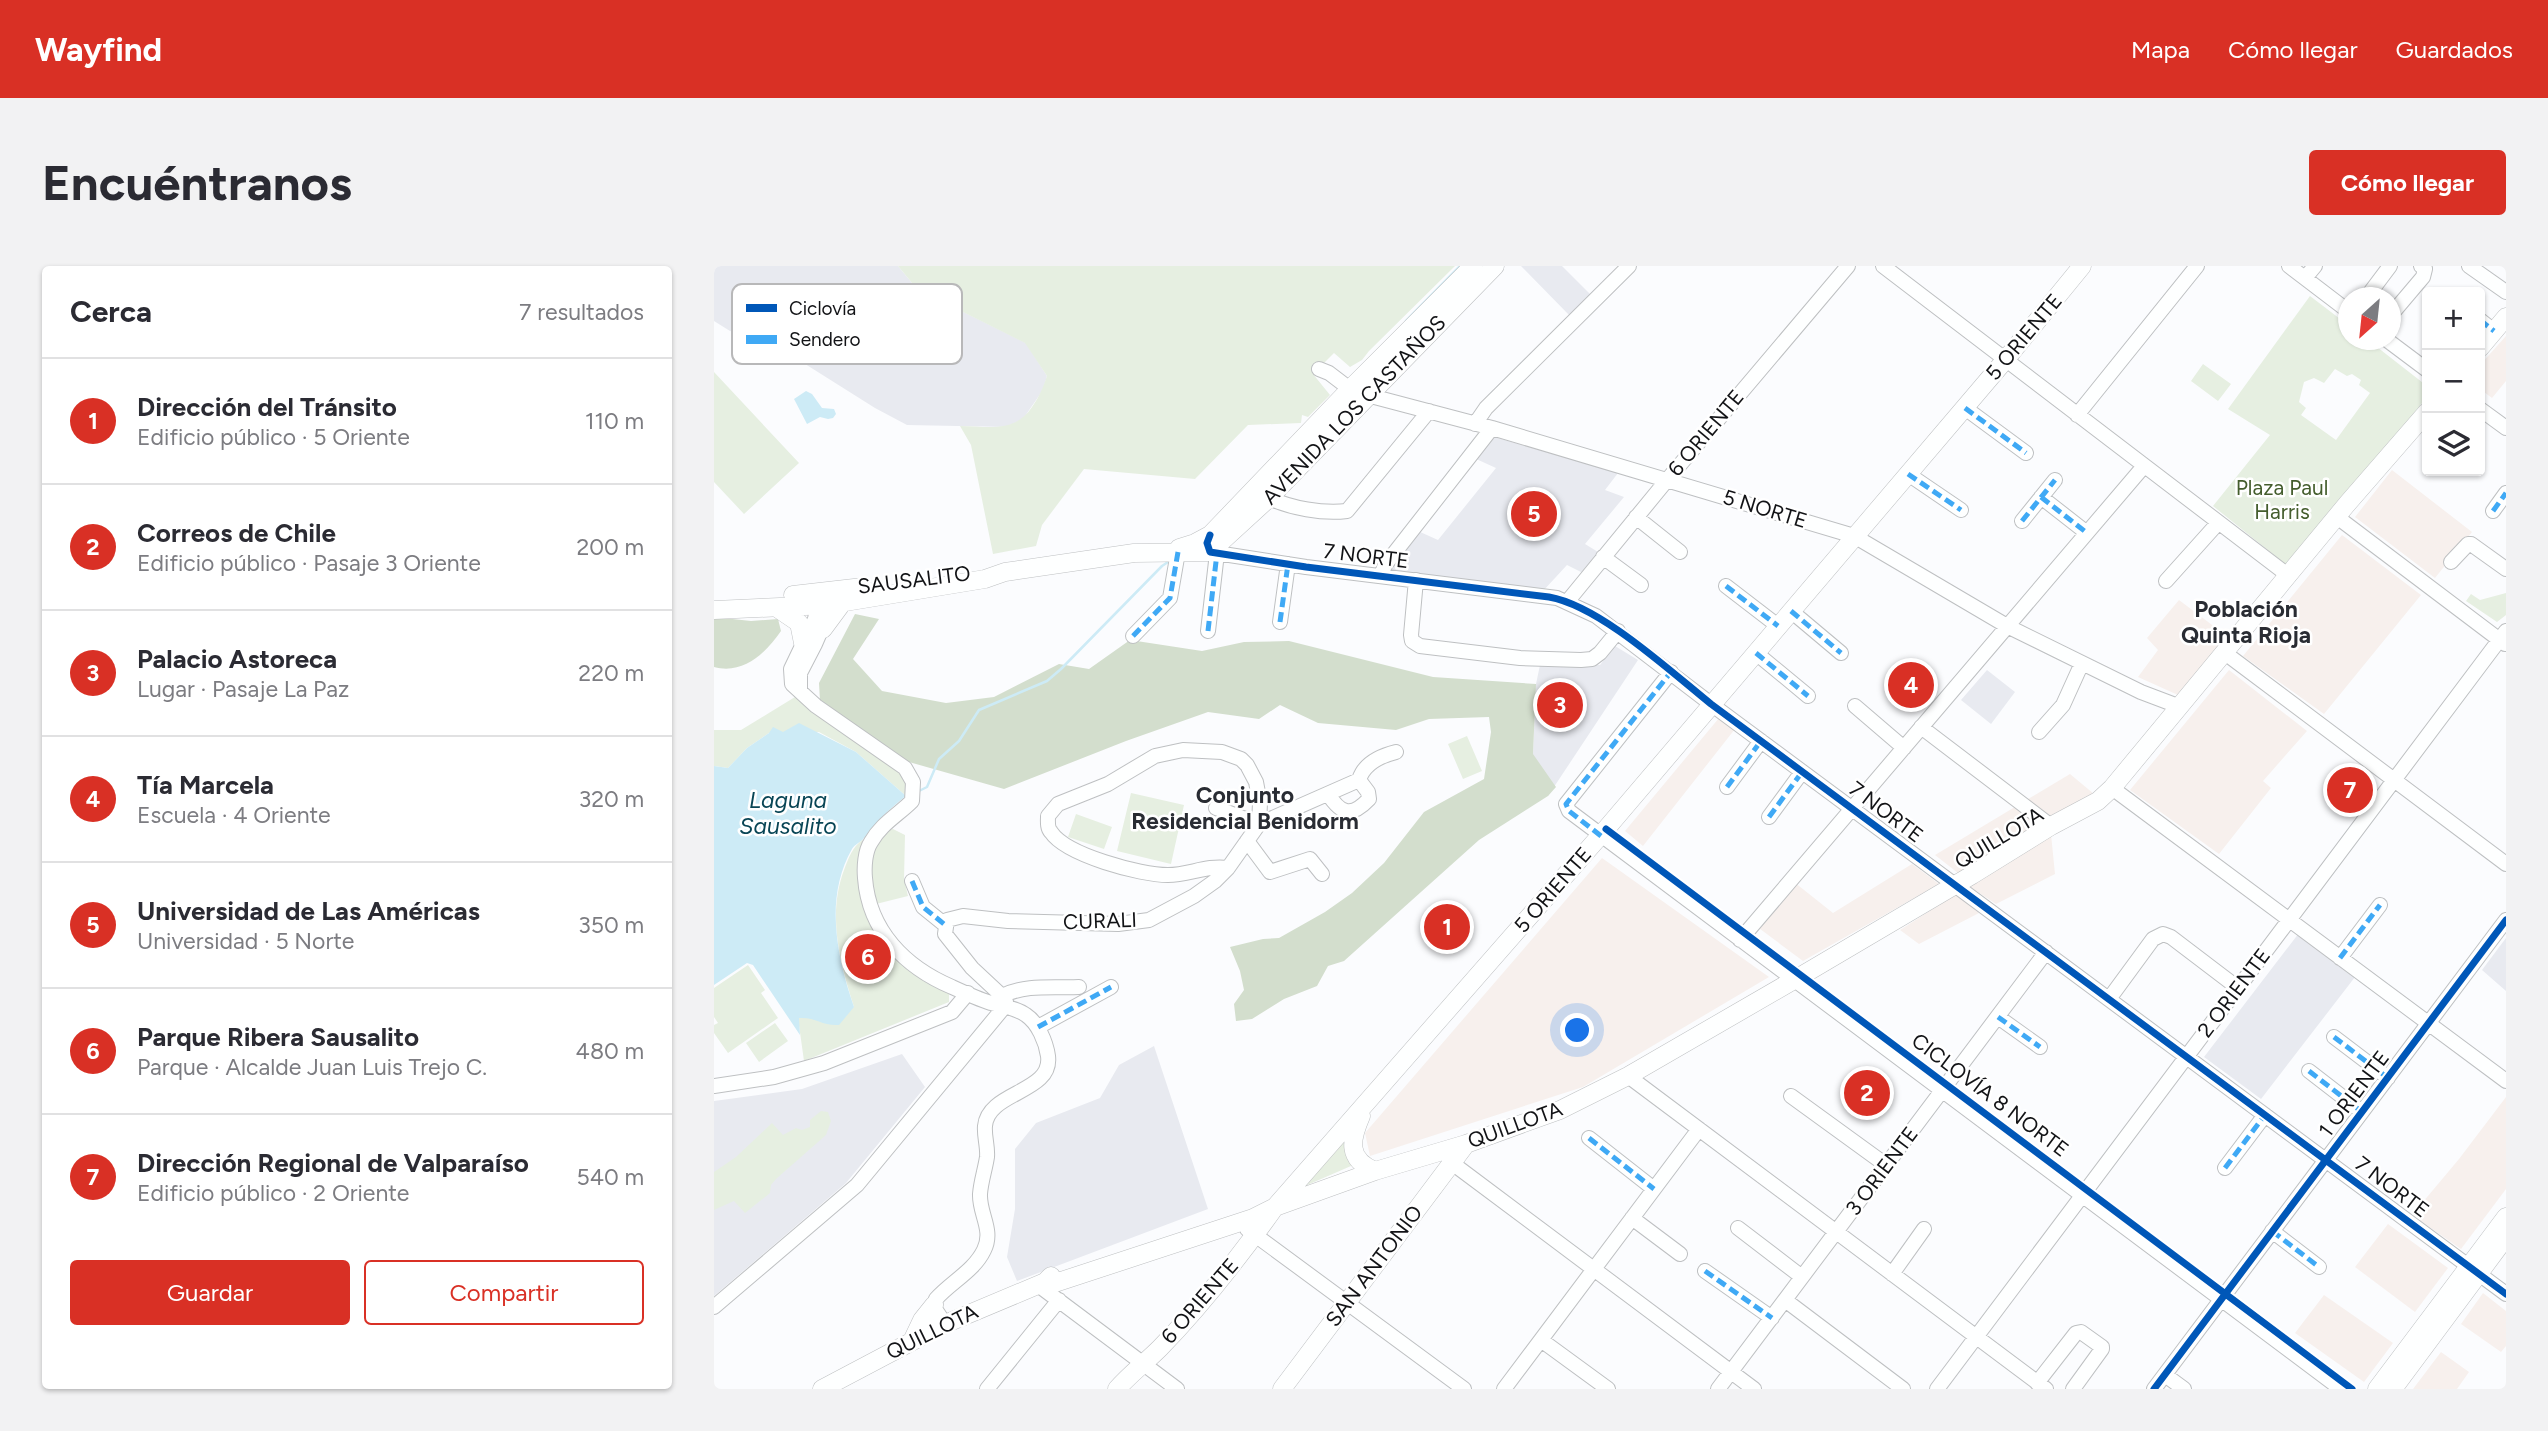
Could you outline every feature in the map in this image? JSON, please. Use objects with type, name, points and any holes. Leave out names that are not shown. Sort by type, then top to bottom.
[{"type":"main road","name":"AVENIDA LOS CASTAÑOS","points":[[1212,547],[1350,389],[1473,266]]},
{"type":"main road","name":"AVENIDA LOS CASTAÑOS","points":[[1212,547],[1269,498],[1495,266]]},
{"type":"main road","name":"5 ORIENTE","points":[[1275,1207],[1601,836],[1965,408],[2082,266]]},
{"type":"main road","points":[[2485,342],[2500,324]]},
{"type":"main road","name":"QUILLOTA","points":[[822,1389],[945,1324],[1042,1284],[1055,1283],[1233,1225],[1375,1171],[1466,1144],[1560,1110],[1628,1076],[1955,885],[2051,825],[2098,801],[2112,788],[2426,413]]},
{"type":"main road","name":"SAUSALITO","points":[[828,601],[985,579],[1005,572],[1134,553],[1212,547]]},
{"type":"main road","points":[[714,602],[828,601]]},
{"type":"main road","points":[[714,610],[776,608],[828,601]]},
{"type":"main road","points":[[823,629],[828,601]]},
{"type":"main road","points":[[776,608],[799,622],[803,643]]},
{"type":"main road","points":[[1365,1106],[1353,1133],[1353,1144],[1357,1159],[1375,1171]]},
{"type":"main road","name":"SAN ANTONIO","points":[[1282,1389],[1466,1144]]},
{"type":"main road","name":"QUILLOTA","points":[[1042,1284],[1050,1276],[1112,1254],[1255,1208],[1275,1207]]},
{"type":"main road","name":"6 ORIENTE","points":[[1117,1389],[1159,1349],[1205,1298],[1275,1207]]},
{"type":"main road","points":[[2393,1389],[2474,1270],[2506,1217]]},
{"type":"main road","points":[[2377,1389],[2474,1270],[2506,1237]]},
{"type":"main road","points":[[912,1341],[922,1320],[934,1305]]},
{"type":"street","points":[[1475,424],[1486,408],[1629,266]]},
{"type":"street","name":"6 ORIENTE","points":[[1567,602],[1848,266]]},
{"type":"street","points":[[1883,266],[2289,576]]},
{"type":"street","points":[[2077,415],[2197,266]]},
{"type":"street","points":[[2288,266],[2338,303]]},
{"type":"street","points":[[2305,278],[2315,266]]},
{"type":"street","points":[[2374,287],[2390,266]]},
{"type":"street","points":[[2401,303],[2423,277],[2425,269],[2421,266]]},
{"type":"street","points":[[2469,266],[2506,292]]},
{"type":"street","points":[[2400,350],[2422,366]]},
{"type":"street","name":"5 NORTE","points":[[1325,367],[1350,389],[1367,395],[1492,428],[1854,536],[2007,626],[2178,706]]},
{"type":"street","points":[[1965,408],[2026,453]]},
{"type":"street","points":[[1269,498],[1283,504],[1347,511],[1429,411]]},
{"type":"street","points":[[2485,413],[2506,428]]},
{"type":"street","points":[[1381,576],[1385,565],[1492,428]]},
{"type":"street","points":[[1740,940],[2144,466]]},
{"type":"street","points":[[1908,474],[1961,510]]},
{"type":"street","points":[[2022,521],[2055,480]]},
{"type":"street","points":[[2493,511],[2506,494]]},
{"type":"street","points":[[2041,497],[2087,533]]},
{"type":"street","points":[[1636,517],[1680,552]]},
{"type":"street","points":[[2337,517],[2504,639]]},
{"type":"street","points":[[2166,581],[2218,523]]},
{"type":"street","points":[[2451,562],[2471,544],[2506,569]]},
{"type":"street","points":[[1208,631],[1212,547]]},
{"type":"street","name":"7 NORTE","points":[[1212,547],[1288,564],[1549,597],[1567,602],[1596,616],[2506,1294]]},
{"type":"street","points":[[1133,636],[1170,598],[1171,552]]},
{"type":"street","points":[[1603,557],[1641,585]]},
{"type":"street","points":[[1280,622],[1288,564]]},
{"type":"street","points":[[1416,580],[1411,635],[1412,641],[1420,646],[1520,657],[1581,660],[1592,659],[1600,653],[1618,631]]},
{"type":"street","points":[[1726,586],[1778,626]]},
{"type":"street","points":[[828,601],[815,619],[795,659],[792,684],[816,706],[905,768],[913,794],[910,804],[879,830],[869,845],[864,869],[871,912],[893,946],[925,974],[968,993],[1003,1001]]},
{"type":"street","points":[[1791,611],[1841,653]]},
{"type":"street","points":[[800,690],[800,673],[823,629]]},
{"type":"street","name":"2 ORIENTE","points":[[1937,1389],[2394,780],[2504,639]]},
{"type":"street","points":[[1756,653],[1808,696]]},
{"type":"street","points":[[2225,653],[2506,864]]},
{"type":"street","points":[[2039,732],[2063,705],[2082,663]]},
{"type":"street","points":[[1671,672],[1566,804],[1569,811],[2341,1389]]},
{"type":"street","points":[[1856,706],[1904,748]]},
{"type":"street","points":[[1921,727],[2051,825]]},
{"type":"street","points":[[1727,786],[1761,741]]},
{"type":"street","points":[[1228,868],[1208,867],[1168,875],[1127,870],[1065,844],[1049,831],[1048,816],[1058,804],[1108,784],[1155,757],[1183,750],[1222,752],[1233,755],[1247,765],[1258,788],[1259,824]]},
{"type":"street","points":[[1359,780],[1361,772],[1368,764],[1396,752]]},
{"type":"street","points":[[1769,817],[1802,772]]},
{"type":"street","points":[[1216,808],[1259,824],[1359,780]]},
{"type":"street","points":[[1328,794],[1339,810],[1352,810],[1369,799],[1368,792],[1359,780]]},
{"type":"street","points":[[2112,788],[2506,1081]]},
{"type":"street","name":"CURALI","points":[[944,924],[947,920],[963,916],[1047,923],[1118,924],[1149,920],[1194,896],[1228,868],[1259,824]]},
{"type":"street","points":[[1247,841],[1270,872],[1310,859],[1322,874]]},
{"type":"street","points":[[912,881],[922,907],[944,924],[945,934],[956,950],[1003,1001],[1028,1016],[1038,1027],[1048,1057],[1045,1071],[1036,1082],[995,1107],[988,1115],[984,1127],[987,1158],[980,1195],[987,1226],[987,1243],[973,1266],[944,1290],[934,1305],[936,1314],[945,1324]]},
{"type":"street","points":[[2340,958],[2380,905]]},
{"type":"street","name":"1 ORIENTE","points":[[2154,1389],[2506,920]]},
{"type":"street","points":[[2109,999],[2153,939],[2163,934],[2171,936],[2238,988]]},
{"type":"street","name":"3 ORIENTE","points":[[1718,1389],[2046,952]]},
{"type":"street","points":[[714,1307],[857,1185],[1014,990],[1079,987]]},
{"type":"street","points":[[1038,1027],[1111,987]]},
{"type":"street","points":[[714,1086],[774,1077],[824,1063],[952,1012],[968,993]]},
{"type":"street","points":[[1998,1017],[2040,1047]]},
{"type":"street","points":[[2334,1037],[2388,1078]]},
{"type":"street","points":[[2309,1071],[2362,1112]]},
{"type":"street","points":[[1628,1076],[2041,1386],[2076,1333],[2081,1332],[2102,1349],[2073,1389]]},
{"type":"street","points":[[1791,1096],[1886,1165]]},
{"type":"street","points":[[2225,1168],[2265,1115]]},
{"type":"street","points":[[1504,1389],[1699,1129]]},
{"type":"street","points":[[1589,1138],[1654,1189]]},
{"type":"street","points":[[1452,1163],[1754,1389]]},
{"type":"street","points":[[1632,1218],[1680,1254]]},
{"type":"street","points":[[1233,1225],[1256,1233],[1464,1389]]},
{"type":"street","points":[[1738,1228],[1802,1277]]},
{"type":"street","points":[[1892,1274],[1924,1229]]},
{"type":"street","points":[[2273,1231],[2319,1267]]},
{"type":"street","points":[[1705,1271],[1772,1318]]},
{"type":"street","points":[[1042,1284],[1059,1300],[1177,1389]]},
{"type":"street","points":[[987,1389],[1059,1300]]},
{"type":"street","points":[[1785,1300],[1903,1389]]},
{"type":"street","points":[[1541,1340],[1608,1389]]},
{"type":"street","points":[[2165,1375],[2184,1389]]},
{"type":"shaded area","points":[[714,266],[898,266],[913,284],[732,284],[732,331],[714,321]]},
{"type":"shaded area","points":[[1521,266],[1562,266],[1591,295],[1570,316]]},
{"type":"shaded area","points":[[962,311],[1026,343],[1047,376],[1043,390],[1023,419],[1008,427],[907,425],[805,364],[962,364]]},
{"type":"shaded area","points":[[2506,336],[2506,381],[2492,398],[2485,393],[2485,359]]},
{"type":"shaded area","points":[[1491,436],[1618,473],[1605,490],[1624,497],[1585,544],[1603,555],[1585,574],[1567,565],[1543,591],[1387,573],[1418,531],[1438,540],[1496,468],[1474,458]]},
{"type":"shaded area","points":[[2392,470],[2472,532],[2435,578],[2355,517]]},
{"type":"shaded area","points":[[2342,535],[2421,595],[2324,714],[2243,656]]},
{"type":"shaded area","points":[[2179,600],[2228,637],[2178,695],[2138,677],[2158,650],[2147,638]]},
{"type":"shaded area","points":[[1615,646],[1638,660],[1548,796],[1537,788],[1533,754],[1536,684],[1540,665],[1600,665]]},
{"type":"shaded area","points":[[1902,662],[1935,691],[1920,708],[1887,680]]},
{"type":"shaded area","points":[[1987,670],[2015,692],[1991,724],[1961,700]]},
{"type":"shaded area","points":[[2229,670],[2307,731],[2263,781],[2271,788],[2219,854],[2130,790]]},
{"type":"shaded area","points":[[1719,718],[1735,729],[1643,846],[1625,831]]},
{"type":"shaded area","points":[[2070,774],[2094,794],[1958,873],[1935,855]]},
{"type":"shaded area","points":[[2051,834],[2055,874],[1996,904],[1969,886]]},
{"type":"shaded area","points":[[1602,858],[1769,977],[1583,1087],[1370,1156],[1365,1133]]},
{"type":"shaded area","points":[[1912,864],[1939,884],[1803,961],[1756,926],[1794,882],[1833,913]]},
{"type":"shaded area","points":[[1956,894],[1979,913],[1919,944],[1900,930]]},
{"type":"shaded area","points":[[2299,933],[2355,977],[2261,1099],[2204,1057]]},
{"type":"shaded area","points":[[2506,938],[2506,991],[2482,970]]},
{"type":"shaded area","points":[[1154,1046],[1208,1209],[1017,1281],[1007,1257],[1015,1209],[1015,1149],[1036,1123],[1100,1098],[1119,1065]]},
{"type":"shaded area","points":[[902,1054],[925,1087],[846,1183],[714,1296],[714,1101],[802,1089]]},
{"type":"shaded area","points":[[2506,1097],[2506,1189],[2461,1249],[2412,1215]]},
{"type":"shaded area","points":[[2388,1224],[2448,1268],[2415,1312],[2355,1267]]},
{"type":"shaded area","points":[[2483,1293],[2506,1311],[2506,1346],[2501,1352],[2461,1324]]},
{"type":"shaded area","points":[[2324,1295],[2393,1343],[2364,1382],[2295,1333]]},
{"type":"shaded area","points":[[2441,1352],[2469,1372],[2457,1389],[2413,1389]]},
{"type":"green space","points":[[898,266],[1455,266],[1362,360],[1350,367],[1334,353],[1313,374],[1330,395],[1308,417],[1302,415],[1301,423],[1248,425],[1195,479],[1084,469],[1042,525],[1036,546],[993,554],[971,445],[960,426],[1000,427],[1017,421],[1025,416],[1034,403],[1047,376],[1025,343],[962,312],[962,284],[913,284]]},
{"type":"green space","name":"Plaza Paul Harris","points":[[2310,296],[2338,317],[2338,350],[2381,350],[2422,382],[2422,403],[2289,567],[2213,506],[2270,435],[2228,409]],"holes":[[[2335,369],[2347,376],[2352,374],[2361,380],[2359,385],[2370,393],[2336,440],[2301,415],[2306,408],[2299,402],[2304,382],[2314,378],[2324,383]]]},
{"type":"green space","points":[[2203,364],[2231,384],[2218,401],[2191,381]]},
{"type":"green space","points":[[714,372],[799,463],[744,514],[714,482]]},
{"type":"green space","points":[[2506,593],[2506,615],[2497,622],[2466,601],[2471,594],[2480,600]]},
{"type":"green space","points":[[855,614],[879,619],[853,659],[882,691],[946,703],[994,697],[1059,664],[1089,669],[1130,640],[1202,651],[1244,642],[1289,641],[1433,677],[1536,684],[1533,754],[1556,787],[1548,796],[1479,840],[1344,961],[1328,966],[1317,986],[1284,999],[1252,1019],[1236,1021],[1234,1004],[1244,990],[1230,947],[1279,938],[1325,912],[1352,893],[1384,863],[1424,812],[1484,779],[1491,732],[1489,717],[1429,719],[1396,730],[1318,723],[1280,705],[1259,719],[1208,712],[1004,789],[909,762],[820,701],[819,683]]},
{"type":"green space","points":[[714,617],[751,621],[778,619],[781,631],[761,654],[744,665],[725,669],[714,667]]},
{"type":"green space","points":[[795,697],[905,776],[906,796],[856,752],[819,732],[769,733],[747,748],[728,768],[714,766],[714,730],[741,730]]},
{"type":"green space","points":[[1467,736],[1482,771],[1463,779],[1448,744]]},
{"type":"green space","points":[[1131,793],[1184,805],[1171,864],[1117,851]]},
{"type":"green space","points":[[1076,814],[1112,827],[1104,849],[1068,837]]},
{"type":"green space","points":[[893,829],[905,835],[904,879],[908,896],[876,904],[872,876],[873,859],[882,832]]},
{"type":"green space","points":[[863,839],[857,868],[862,902],[884,944],[909,970],[949,992],[949,1002],[804,1061],[798,1018],[812,1018],[854,1007],[837,939],[836,905],[844,870],[853,849]]},
{"type":"green space","points":[[748,965],[765,990],[761,993],[778,1018],[728,1053],[714,1033],[714,1025],[718,1023],[714,1017],[714,988]]},
{"type":"green space","points":[[775,1023],[788,1041],[759,1062],[746,1043]]},
{"type":"green space","points":[[821,1111],[828,1112],[831,1121],[826,1135],[776,1179],[771,1185],[770,1193],[745,1213],[734,1201],[714,1210],[714,1172],[736,1157],[772,1123],[783,1135],[796,1128],[802,1130],[810,1127],[810,1120]]},
{"type":"green space","points":[[1341,1143],[1345,1143],[1351,1166],[1305,1186]]},
{"type":"water","points":[[806,391],[812,394],[822,408],[834,409],[836,414],[833,418],[820,417],[807,424],[794,399]]},
{"type":"water","name":"Laguna Sausalito","points":[[799,723],[856,752],[906,796],[883,815],[853,847],[838,887],[836,928],[854,1007],[839,1025],[799,1018],[800,1035],[753,965],[747,963],[714,985],[714,766],[728,768],[773,727],[783,732]]},
{"type":"waterway","points":[[1406,321],[1460,266]]},
{"type":"waterway","points":[[919,791],[927,787],[939,759],[959,741],[979,710],[1047,681],[1171,560]]},
{"type":"marked path","points":[[2485,324],[2494,331]]},
{"type":"marked path","points":[[1965,408],[2026,453]]},
{"type":"marked path","points":[[1908,474],[1961,510]]},
{"type":"marked path","points":[[2022,521],[2055,480]]},
{"type":"marked path","points":[[2493,511],[2506,493]]},
{"type":"marked path","points":[[2041,497],[2087,533]]},
{"type":"marked path","points":[[1133,636],[1170,598],[1178,552]]},
{"type":"marked path","points":[[1208,631],[1217,553]]},
{"type":"marked path","points":[[1280,622],[1288,564]]},
{"type":"marked path","points":[[1726,586],[1778,626]]},
{"type":"marked path","points":[[1791,611],[1841,653]]},
{"type":"marked path","points":[[1756,653],[1808,696]]},
{"type":"marked path","points":[[1601,836],[1569,811],[1566,804],[1671,672]]},
{"type":"marked path","points":[[1727,787],[1761,741]]},
{"type":"marked path","points":[[1769,817],[1802,772]]},
{"type":"marked path","points":[[912,881],[923,907],[944,924]]},
{"type":"marked path","points":[[2340,958],[2380,905]]},
{"type":"marked path","points":[[1038,1027],[1111,987]]},
{"type":"marked path","points":[[1998,1017],[2040,1047]]},
{"type":"marked path","points":[[2334,1037],[2388,1078]]},
{"type":"marked path","points":[[2309,1071],[2362,1112]]},
{"type":"marked path","points":[[2225,1168],[2265,1115]]},
{"type":"marked path","points":[[1589,1138],[1654,1189]]},
{"type":"marked path","points":[[2272,1231],[2319,1267]]},
{"type":"marked path","points":[[1705,1271],[1772,1318]]},
{"type":"cycle path","points":[[1210,535],[1207,543],[1210,552],[1306,567],[1549,597],[1590,613],[1634,642],[1711,704],[2506,1294]]},
{"type":"cycle path","name":"CICLOVÍA 8 NORTE","points":[[1606,829],[2352,1389]]},
{"type":"cycle path","points":[[2154,1389],[2506,920]]},
{"type":"place","name":"Universidad de Las Américas","points":[[1534,514]]},
{"type":"place","name":"Tía Marcela","points":[[1911,685]]},
{"type":"place","name":"Palacio Astoreca","points":[[1560,705]]},
{"type":"place","name":"Dirección Regional de Valparaíso","points":[[2350,790]]},
{"type":"place","name":"Dirección del Tránsito","points":[[1447,927]]},
{"type":"place","name":"Parque Ribera Sausalito","points":[[868,957]]},
{"type":"place","name":"Correos de Chile","points":[[1867,1093]]},
{"type":"district","name":"Población Quinta Rioja","points":[[2246,622]]},
{"type":"district","name":"Conjunto Residencial Benidorm","points":[[1245,808]]}]
